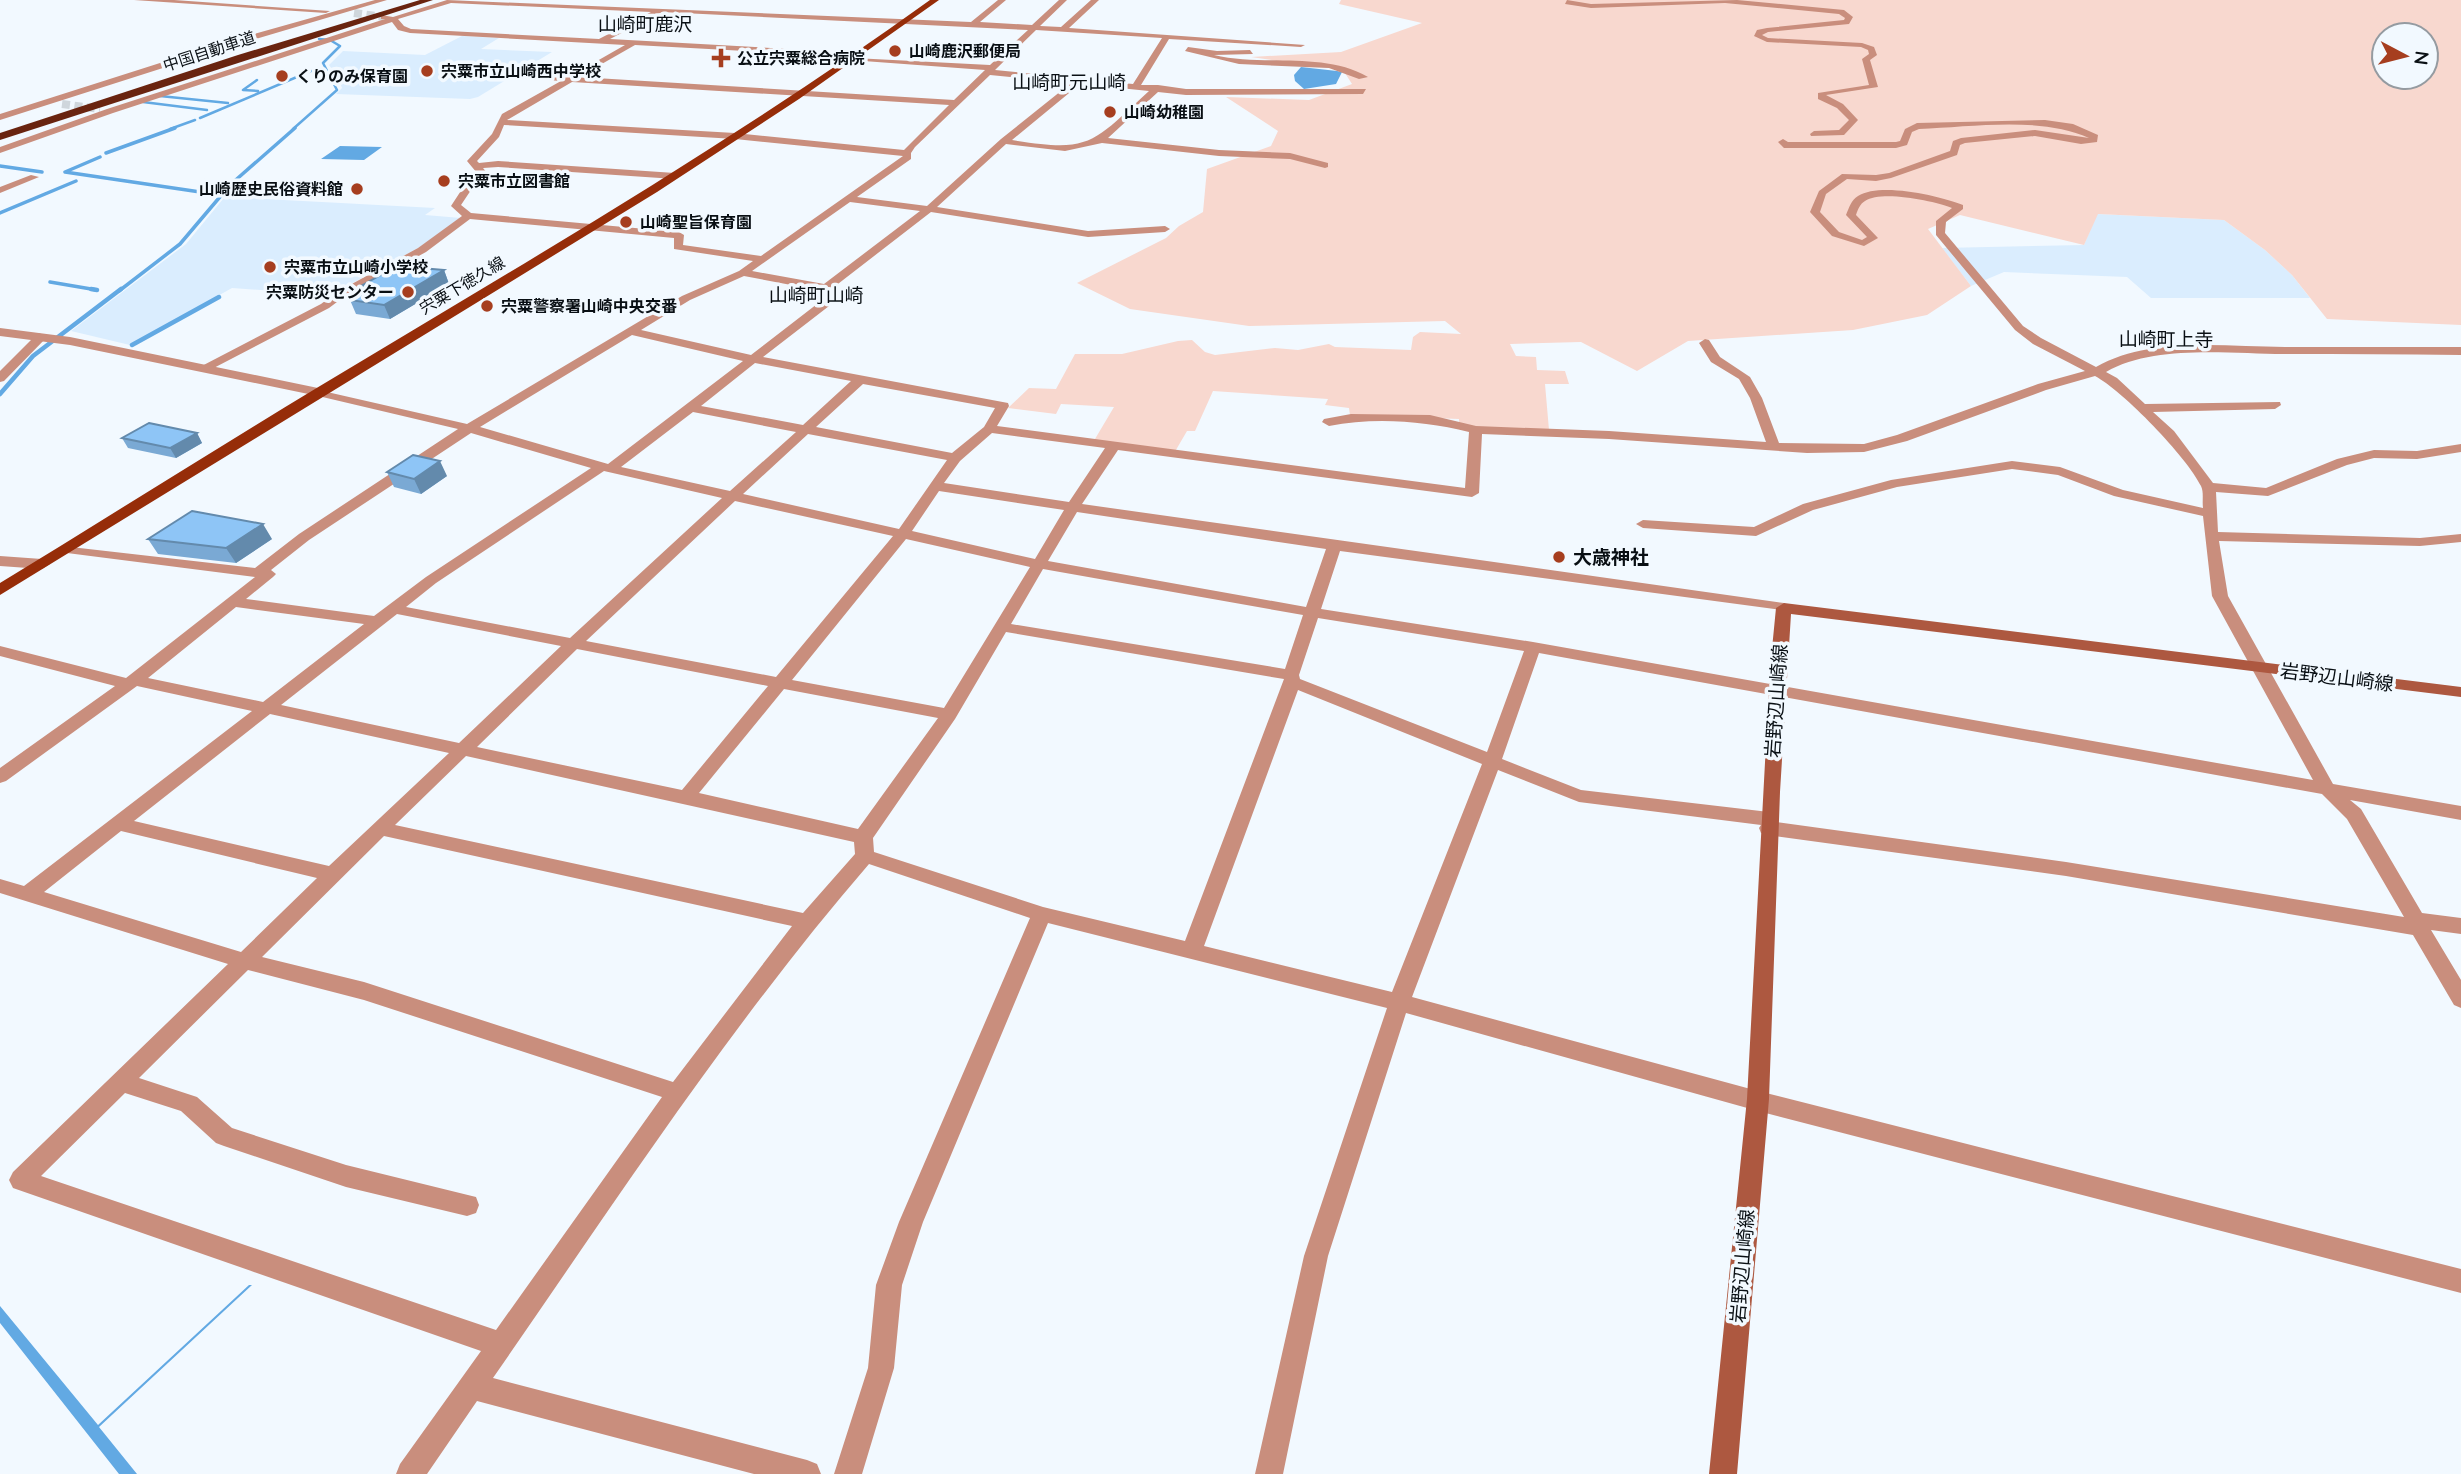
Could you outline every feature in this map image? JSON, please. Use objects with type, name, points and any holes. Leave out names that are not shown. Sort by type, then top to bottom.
[{"type":"highway","name":"中国自動車道","points":[[0,131],[215,60],[414,0]]},
{"type":"highway","name":"中国自動車道","points":[[0,137],[215,65],[429,0]]},
{"type":"main road","name":"宍粟下徳久線","points":[[0,590],[318,392],[675,176],[857,58],[935,0]]},
{"type":"main road","name":"岩野辺山崎線","points":[[1723,1474],[1758,1101],[1768,824],[1784,608],[2461,692]]},
{"type":"street","points":[[138,0],[354,13]]},
{"type":"street","points":[[0,117],[232,43],[383,0]]},
{"type":"street","points":[[600,42],[678,0]]},
{"type":"street","points":[[973,24],[1002,0]]},
{"type":"street","points":[[906,153],[1063,0]]},
{"type":"street","points":[[1062,30],[1095,0]]},
{"type":"street","points":[[1575,0],[1568,2],[1591,6],[1691,1],[1744,3],[1830,10],[1849,17],[1846,22],[1760,32],[1758,36],[1767,40],[1862,45],[1871,49],[1873,55],[1866,59],[1866,65],[1874,88],[1822,93],[1821,97],[1840,106],[1854,120],[1841,133],[1798,136],[1782,140],[1784,145],[1904,144],[1908,131],[1917,126],[1942,125],[2045,123],[2070,126],[2095,136],[2094,140],[2081,141],[2035,133],[1964,140],[1956,143],[1954,153],[1891,176],[1845,176],[1822,193],[1815,212],[1823,225],[1835,234],[1864,243],[1873,238],[1851,215],[1856,203],[1864,197],[1916,197],[1948,201],[1959,207],[1941,221],[1940,233],[2019,328],[2037,341],[2113,381],[2169,434],[2209,487],[2208,513],[2220,596],[2327,789],[2354,814],[2461,999]]},
{"type":"street","points":[[0,150],[105,110],[390,18],[451,1],[973,24],[1301,45]]},
{"type":"street","points":[[390,18],[405,31],[857,58],[1216,93],[1363,91]]},
{"type":"street","points":[[1137,85],[1167,37]]},
{"type":"street","points":[[634,43],[522,106],[500,122],[496,135],[472,161],[482,173],[471,182],[456,205],[468,216],[679,235],[678,247],[762,259]]},
{"type":"street","points":[[1271,51],[1217,53],[1188,49],[1234,62],[1333,66],[1364,77]]},
{"type":"street","points":[[520,76],[955,103]]},
{"type":"street","points":[[826,288],[929,209],[1003,141],[1080,80]]},
{"type":"street","points":[[1003,141],[1059,149],[1090,145],[1101,140],[1158,87]]},
{"type":"street","points":[[48,101],[62,104]]},
{"type":"street","points":[[500,122],[735,136],[906,153]]},
{"type":"street","points":[[1101,140],[1220,153],[1287,157],[1323,162],[1325,165]]},
{"type":"street","points":[[258,573],[304,537],[469,428],[686,298],[743,273],[908,157],[906,153]]},
{"type":"street","points":[[478,166],[498,164],[675,176]]},
{"type":"street","points":[[1,189],[34,177]]},
{"type":"street","points":[[846,199],[1088,234],[1165,229]]},
{"type":"street","points":[[202,369],[325,306],[341,294],[422,250],[468,216]]},
{"type":"street","points":[[26,895],[375,621],[474,550],[606,468],[838,294],[826,288],[743,273]]},
{"type":"street","points":[[634,331],[752,359],[1003,406],[989,429],[955,458],[902,535],[686,797]]},
{"type":"street","points":[[0,332],[42,336],[318,392],[469,428],[606,468],[1039,564],[1310,612],[1533,647],[2461,813]]},
{"type":"street","points":[[0,378],[42,336]]},
{"type":"street","points":[[1705,343],[1715,359],[1745,377],[1756,398],[1774,447]]},
{"type":"street","points":[[1329,422],[1351,418],[1430,419],[1476,430],[1609,435],[1774,447],[1864,448],[1902,438],[2042,387],[2097,372],[2116,361],[2141,354],[2178,351],[2461,351]]},
{"type":"street","points":[[502,1345],[21,1180],[571,645],[731,495],[860,380]]},
{"type":"street","points":[[2144,408],[2275,405]]},
{"type":"street","points":[[688,407],[955,458]]},
{"type":"street","points":[[989,429],[1115,444],[1401,486],[1472,493],[1476,430]]},
{"type":"street","points":[[410,1474],[678,1093],[864,846],[949,715],[1073,506],[1115,444]]},
{"type":"street","points":[[2209,487],[2268,492],[2342,462],[2374,454],[2417,455],[2461,448]]},
{"type":"street","points":[[1643,524],[1756,532],[1808,508],[1896,483],[2012,465],[2060,471],[2119,494],[2208,513]]},
{"type":"street","points":[[934,486],[1334,546],[1784,608]]},
{"type":"street","points":[[2211,536],[2420,542],[2461,538]]},
{"type":"street","points":[[1192,950],[1292,679],[1310,612],[1334,546]]},
{"type":"street","points":[[0,777],[132,682],[268,574],[67,549]]},
{"type":"street","points":[[0,561],[42,564]]},
{"type":"street","points":[[235,602],[375,621]]},
{"type":"street","points":[[393,609],[949,715]]},
{"type":"street","points":[[1003,627],[1292,679],[1579,796],[2418,924],[2461,926]]},
{"type":"street","points":[[1269,1474],[1316,1256],[1399,1002],[1492,762],[1533,647]]},
{"type":"street","points":[[0,651],[132,682],[264,707],[686,797],[864,846],[1042,914],[1399,1002],[1758,1101],[2461,1281]]},
{"type":"street","points":[[119,824],[333,874]]},
{"type":"street","points":[[382,829],[807,922]]},
{"type":"street","points":[[0,886],[245,961],[364,991],[678,1093]]},
{"type":"street","points":[[848,1474],[881,1368],[890,1285],[911,1222],[1042,914]]},
{"type":"street","points":[[121,1082],[189,1104],[224,1136],[346,1176],[467,1205]]},
{"type":"street","points":[[472,1386],[807,1474]]},
{"type":"shaded area","points":[[1341,0],[2461,0],[2461,325],[2327,319],[2292,275],[2265,250],[2224,220],[2098,214],[2084,245],[1960,215],[1928,229],[1971,286],[1927,315],[1853,330],[1688,341],[1637,371],[1581,342],[1510,344],[1516,356],[1536,357],[1537,370],[1565,371],[1569,384],[1545,384],[1549,430],[1459,426],[1459,419],[1350,415],[1349,408],[1325,405],[1328,399],[1213,391],[1195,431],[1187,431],[1173,455],[1092,444],[1114,407],[1061,404],[1056,414],[1008,408],[1029,388],[1056,389],[1075,354],[1122,354],[1192,340],[1205,352],[1215,355],[1275,348],[1298,350],[1329,344],[1335,347],[1411,350],[1413,337],[1420,332],[1461,334],[1445,321],[1249,326],[1130,309],[1077,283],[1166,238],[1179,226],[1203,212],[1207,169],[1271,146],[1278,131],[1226,97],[1309,100],[1352,84],[1343,70],[1251,57],[1341,52],[1422,23],[1339,4]]},
{"type":"shaded area","name":"宍粟市立山崎西中学校","points":[[462,36],[499,38],[481,49],[552,52],[478,97],[470,99],[336,94],[342,88],[329,65],[343,51],[425,55]]},
{"type":"shaded area","name":"宍粟市立山崎小学校","points":[[273,191],[265,199],[435,208],[425,215],[461,218],[420,247],[330,295],[232,288],[130,345],[71,331],[186,244],[228,193]]},
{"type":"shaded area","points":[[2097,214],[2224,220],[2265,250],[2292,275],[2310,298],[2151,298],[2127,277],[2004,272],[1971,286],[1942,248],[2084,245]]},
{"type":"water","points":[[1301,67],[1342,72],[1336,84],[1304,89],[1295,81],[1294,75]]},
{"type":"water","points":[[340,146],[382,147],[364,160],[321,159]]},
{"type":"water","points":[[252,1285],[99,1427],[137,1474],[119,1474],[0,1323],[0,1306],[98,1425]]},
{"type":"building","points":[[397,266],[444,270],[384,305],[350,300],[372,288],[361,286]]},
{"type":"building","points":[[149,423],[197,433],[170,448],[122,438]]},
{"type":"building","points":[[413,455],[440,461],[414,479],[387,472]]},
{"type":"building","points":[[192,511],[263,524],[226,548],[148,539]]},
{"type":"waterway","points":[[293,129],[337,90],[323,63],[340,46],[330,40],[319,39]]},
{"type":"waterway","points":[[200,118],[311,71]]},
{"type":"waterway","points":[[257,80],[243,90],[258,91]]},
{"type":"waterway","points":[[160,96],[228,103]]},
{"type":"waterway","points":[[143,102],[207,110]]},
{"type":"waterway","points":[[170,129],[195,120]]},
{"type":"waterway","points":[[106,153],[175,128]]},
{"type":"waterway","points":[[119,291],[180,244],[230,185],[295,128]]},
{"type":"waterway","points":[[100,157],[65,172],[207,193]]},
{"type":"waterway","points":[[0,166],[42,172]]},
{"type":"waterway","points":[[0,213],[76,181]]},
{"type":"waterway","points":[[50,282],[97,290],[91,289]]},
{"type":"waterway","points":[[0,394],[33,356],[121,289]]},
{"type":"waterway","points":[[132,345],[219,297]]},
{"type":"tunnel","points":[[354,13],[384,17]]},
{"type":"tunnel","points":[[62,104],[100,109]]},
{"type":"place","name":"山崎鹿沢郵便局","points":[[895,51]]},
{"type":"place","name":"公立宍粟総合病院","points":[[721,58]]},
{"type":"place","name":"宍粟市立山崎西中学校","points":[[427,71]]},
{"type":"place","name":"くりのみ保育園","points":[[282,76]]},
{"type":"place","name":"山崎幼稚園","points":[[1110,112]]},
{"type":"place","name":"宍粟市立図書館","points":[[444,181]]},
{"type":"place","name":"山崎歴史民俗資料館","points":[[357,189]]},
{"type":"place","name":"山崎聖旨保育園","points":[[626,222]]},
{"type":"place","name":"宍粟市立山崎小学校","points":[[270,267]]},
{"type":"place","name":"宍粟防災センター","points":[[408,292]]},
{"type":"place","name":"宍粟警察署山崎中央交番","points":[[487,306]]},
{"type":"place","name":"大歳神社","points":[[1559,557]]},
{"type":"district","name":"山崎町鹿沢","points":[[645,24]]},
{"type":"district","name":"山崎町元山崎","points":[[1069,82]]},
{"type":"district","name":"山崎町山崎","points":[[816,295]]},
{"type":"district","name":"山崎町上寺","points":[[2166,339]]}]
